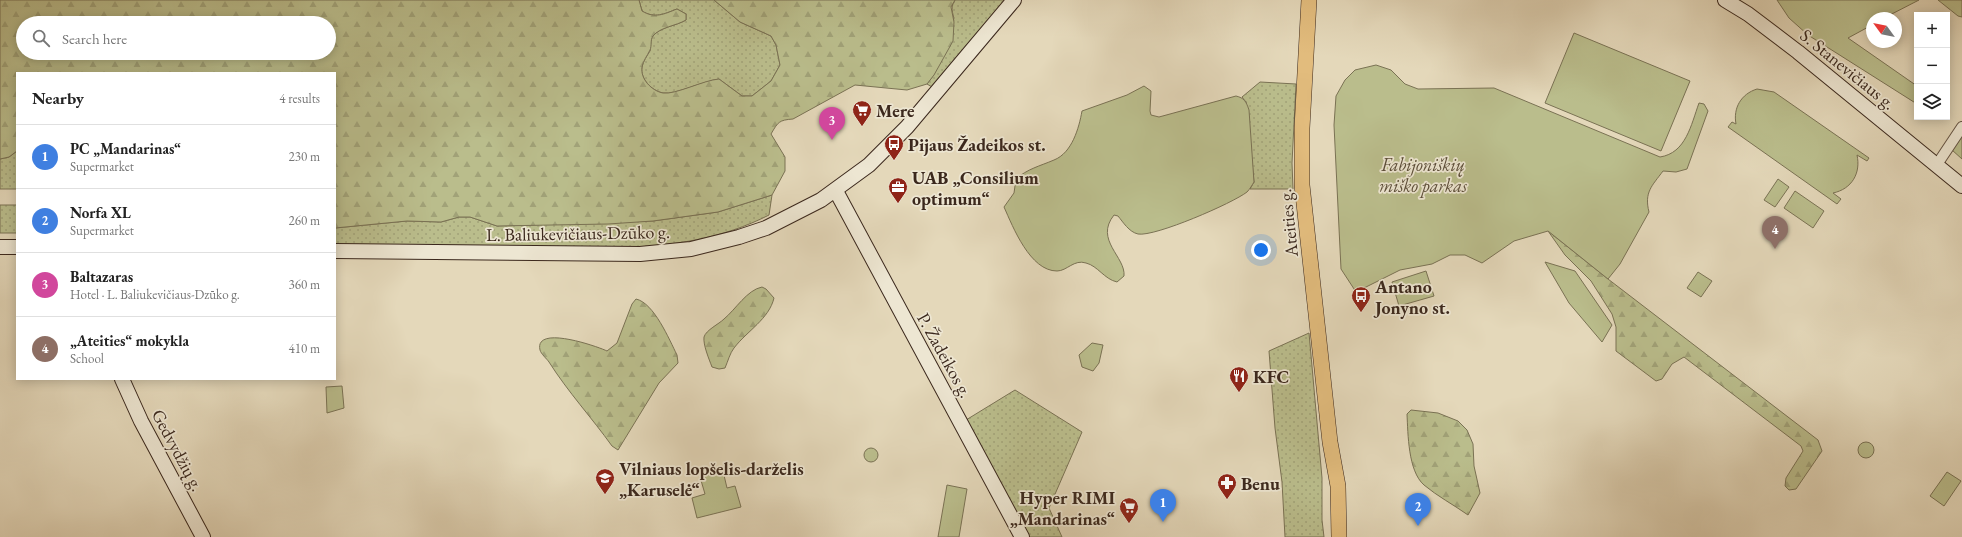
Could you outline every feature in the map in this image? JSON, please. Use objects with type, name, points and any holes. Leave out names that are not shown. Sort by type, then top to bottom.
[{"type":"main road","name":"L. Baliukevičiaus-Dzūko g.","points":[[336,251],[613,255],[665,252],[715,244],[766,228],[836,191],[869,165],[907,127],[1014,0]]},
{"type":"main road","name":"Ateities g.","points":[[1309,0],[1302,136],[1302,185],[1330,442],[1338,486],[1339,537]]},
{"type":"main road","name":"S. Stanevičiaus g.","points":[[1725,0],[1748,14],[1787,43],[1962,186]]},
{"type":"main road","name":"P. Žadeikos g.","points":[[836,191],[1022,537]]},
{"type":"main road","points":[[0,247],[16,247]]},
{"type":"main road","name":"Gedvydžių g.","points":[[122,380],[140,421],[203,537]]},
{"type":"main road","name":"Ateities g.","points":[[1330,442],[1330,537]]},
{"type":"street","points":[[1936,166],[1962,127]]},
{"type":"green space","points":[[0,0],[639,0],[642,11],[651,15],[660,15],[677,9],[686,14],[686,20],[656,33],[652,38],[651,48],[642,67],[643,76],[651,87],[659,92],[668,93],[719,79],[742,96],[752,96],[771,81],[780,65],[776,45],[771,36],[740,22],[714,0],[955,0],[951,7],[954,22],[953,41],[934,75],[927,84],[907,90],[855,85],[793,119],[779,122],[771,134],[785,157],[785,171],[772,195],[718,212],[653,221],[608,224],[497,226],[470,217],[459,217],[441,222],[407,221],[336,228],[336,72],[16,72],[16,152],[9,157],[0,159]]},
{"type":"green space","points":[[639,0],[714,0],[740,22],[771,36],[776,45],[780,65],[771,81],[752,96],[742,96],[719,79],[675,92],[659,92],[648,84],[642,71],[645,59],[650,51],[652,38],[656,33],[686,20],[686,14],[677,9],[660,15],[651,15],[642,11]]},
{"type":"green space","points":[[955,0],[1005,0],[932,87],[927,84],[936,71],[949,39],[954,21],[952,7]]},
{"type":"green space","points":[[1777,0],[1919,0],[1896,12],[1866,12],[1866,28],[1848,38],[1914,84],[1914,102],[1808,35],[1789,18]]},
{"type":"green space","points":[[1938,0],[1962,0],[1962,17],[1958,16]]},
{"type":"green space","points":[[1574,33],[1690,81],[1661,151],[1545,103]]},
{"type":"green space","name":"Fabijoniškių miško parkas","points":[[1376,65],[1391,70],[1405,84],[1418,89],[1494,88],[1660,157],[1676,150],[1682,144],[1690,129],[1699,103],[1704,104],[1708,111],[1687,169],[1676,172],[1663,171],[1655,181],[1648,194],[1649,212],[1620,264],[1608,279],[1548,231],[1514,241],[1482,263],[1465,255],[1450,255],[1432,264],[1400,270],[1356,292],[1341,269],[1334,125],[1336,96],[1345,80],[1355,70]]},
{"type":"green space","points":[[1260,82],[1296,84],[1292,163],[1293,189],[1250,189],[1254,182],[1246,102],[1242,97]]},
{"type":"green space","points":[[1144,86],[1151,91],[1151,115],[1159,117],[1236,96],[1243,99],[1249,110],[1254,182],[1247,192],[1226,204],[1176,225],[1147,234],[1135,233],[1126,226],[1118,216],[1114,215],[1107,232],[1112,248],[1123,269],[1124,276],[1117,282],[1108,278],[1094,267],[1082,262],[1057,271],[1047,269],[1031,256],[1024,246],[1004,207],[1014,193],[1016,179],[1029,170],[1054,160],[1066,152],[1077,132],[1082,111],[1127,95]]},
{"type":"green space","points":[[1757,89],[1774,92],[1869,158],[1867,161],[1857,155],[1858,168],[1854,179],[1845,188],[1833,193],[1841,199],[1837,204],[1728,127],[1732,122],[1736,124],[1735,118],[1739,102],[1751,91]]},
{"type":"green space","points":[[1962,136],[1962,159],[1952,150]]},
{"type":"green space","points":[[16,152],[16,189],[0,189],[0,159],[9,157]]},
{"type":"green space","points":[[1778,179],[1789,187],[1775,207],[1764,200]]},
{"type":"green space","points":[[1795,191],[1824,211],[1813,228],[1784,208]]},
{"type":"green space","points":[[772,195],[769,215],[733,230],[696,240],[677,243],[619,248],[336,244],[336,228],[407,221],[441,222],[459,217],[470,217],[497,226],[653,221],[718,212]]},
{"type":"green space","points":[[0,205],[16,205],[16,233],[0,233]]},
{"type":"green space","points":[[1548,231],[1608,279],[1818,440],[1822,451],[1796,489],[1789,490],[1785,486],[1786,478],[1803,451],[1801,446],[1684,357],[1672,364],[1662,379],[1656,381],[1616,351],[1616,327],[1612,314],[1591,281],[1565,255]]},
{"type":"green space","points":[[1545,262],[1575,271],[1612,325],[1602,342],[1569,303]]},
{"type":"green space","points":[[1426,271],[1434,296],[1399,306],[1392,282]]},
{"type":"green space","points":[[1698,272],[1712,281],[1701,297],[1687,288]]},
{"type":"green space","points":[[762,287],[766,289],[774,298],[763,319],[734,348],[725,368],[719,369],[712,367],[704,344],[705,334],[722,321],[751,292]]},
{"type":"green space","points":[[636,299],[643,302],[655,314],[677,355],[678,363],[659,383],[618,450],[612,446],[540,350],[541,342],[547,339],[556,338],[581,342],[607,351],[617,343],[632,304]]},
{"type":"green space","points":[[1309,333],[1322,478],[1322,520],[1324,537],[1285,537],[1282,482],[1275,428],[1269,351]]},
{"type":"green space","points":[[1092,343],[1103,345],[1099,363],[1093,371],[1082,367],[1079,355]]},
{"type":"green space","points":[[342,386],[344,408],[327,413],[326,387]]},
{"type":"green space","points":[[1015,390],[1082,432],[1049,508],[1062,537],[1028,537],[966,420]]},
{"type":"green space","points":[[1411,410],[1438,413],[1458,421],[1467,430],[1473,444],[1474,466],[1480,493],[1468,515],[1429,489],[1419,479],[1412,462],[1410,452],[1407,414]]},
{"type":"green space","points":[[1866,442],[1873,447],[1874,450],[1869,457],[1866,458],[1859,453],[1858,450],[1863,443]]},
{"type":"green space","points":[[871,448],[876,450],[878,455],[876,460],[871,462],[866,460],[864,455],[866,450]]},
{"type":"green space","points":[[723,471],[727,488],[735,486],[741,507],[697,518],[692,498],[705,494],[700,477]]},
{"type":"green space","points":[[1947,472],[1961,481],[1944,506],[1930,496]]},
{"type":"green space","points":[[947,485],[967,489],[959,537],[938,537]]},
{"type":"place","name":"Mere","points":[[862,127]]},
{"type":"place","name":"Baltazaras","points":[[832,140]]},
{"type":"place","name":"Pijaus Žadeikos st.","points":[[894,161]]},
{"type":"place","name":"UAB „Consilium optimum“","points":[[898,204]]},
{"type":"place","name":"„Ateities“ mokykla","points":[[1775,249]]},
{"type":"place","name":"Antano Jonyno st.","points":[[1361,313]]},
{"type":"place","name":"KFC","points":[[1239,393]]},
{"type":"place","name":"Vilniaus lopšelis-darželis „Karuselė“","points":[[605,495]]},
{"type":"place","name":"Benu","points":[[1227,500]]},
{"type":"place","name":"PC „Mandarinas“","points":[[1163,522]]},
{"type":"place","name":"Hyper RIMI „Mandarinas“","points":[[1129,524]]},
{"type":"place","name":"Norfa XL","points":[[1418,526]]}]
